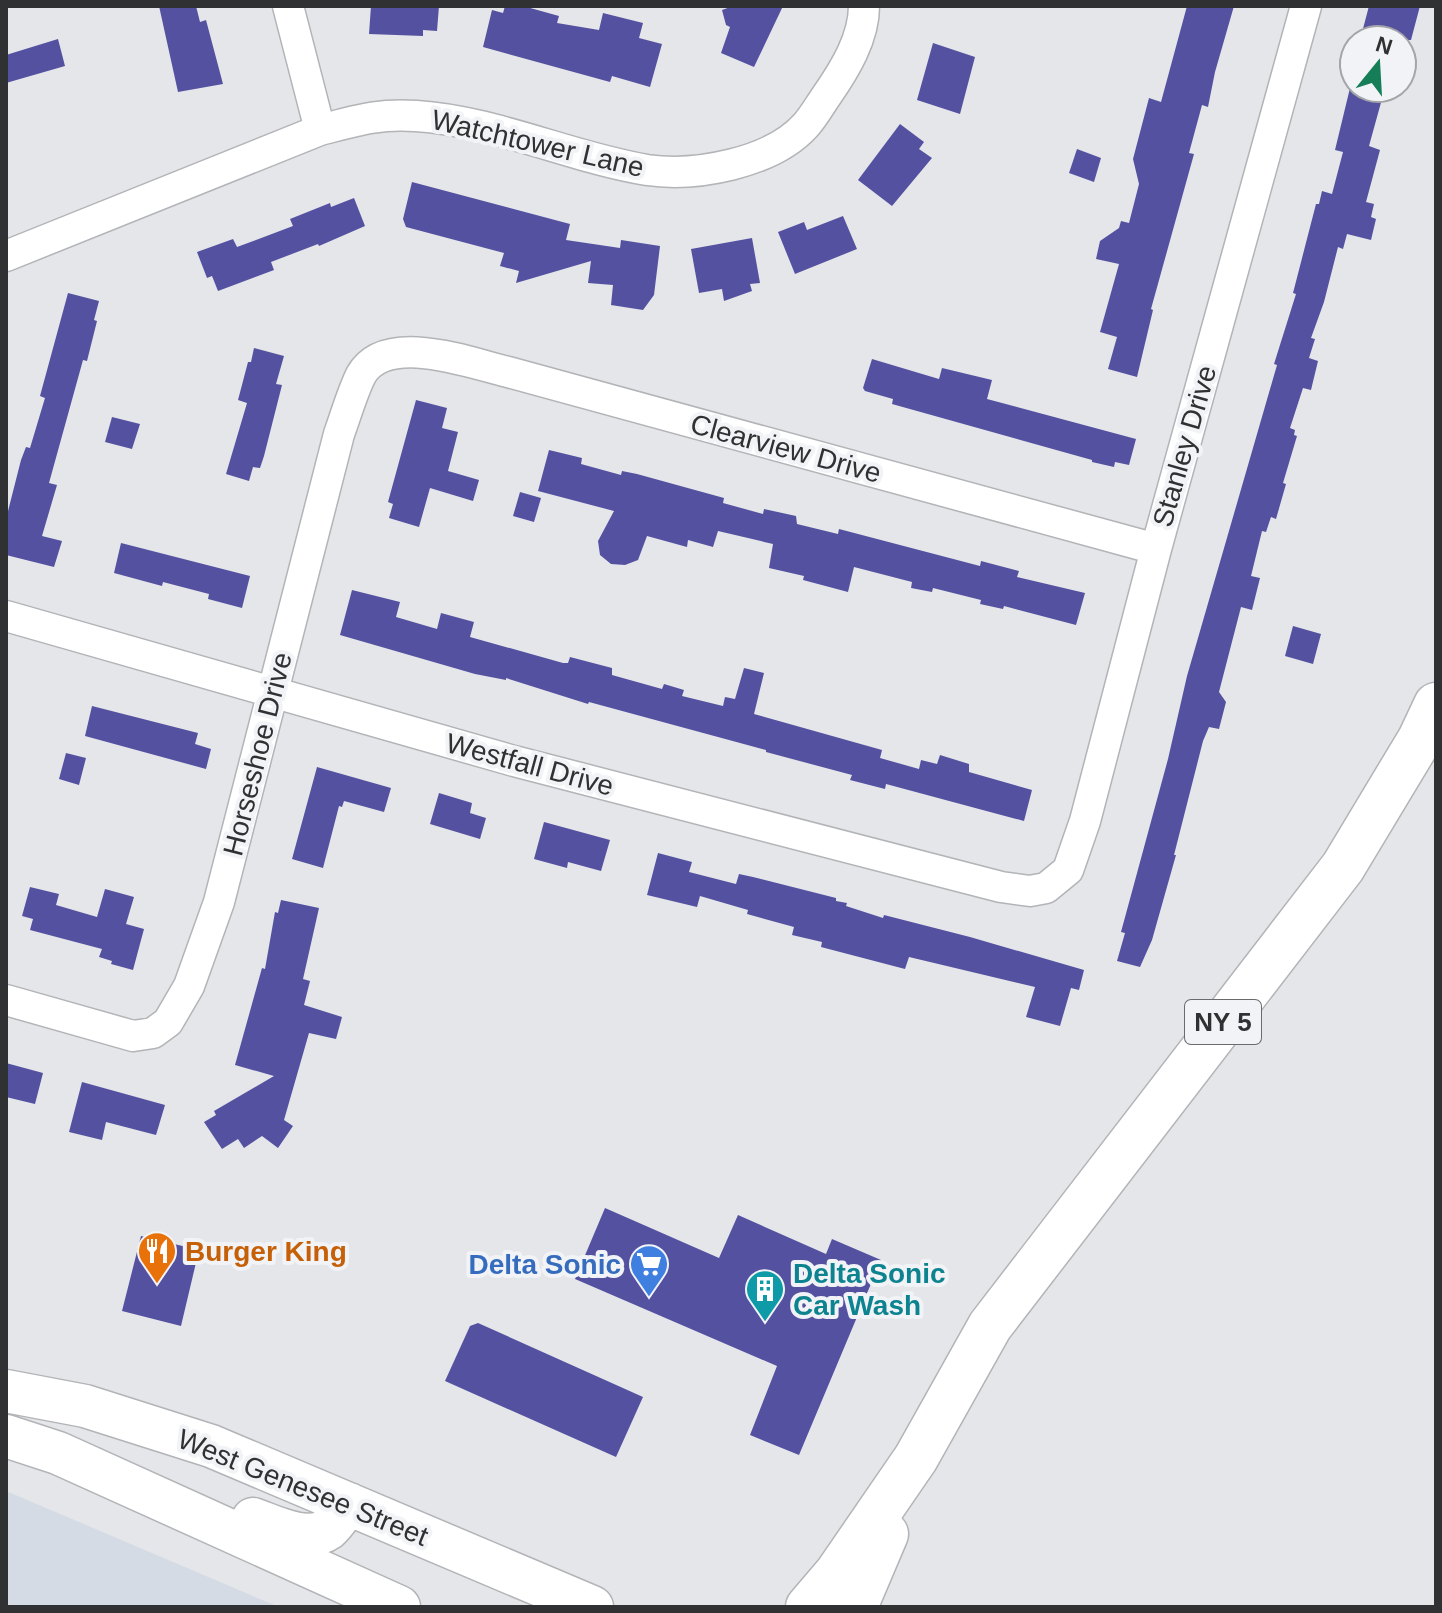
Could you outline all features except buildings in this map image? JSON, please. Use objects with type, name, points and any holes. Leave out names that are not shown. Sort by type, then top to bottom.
[{"type":"highway","name":"NY 5","points":[[855,1607],[916,1458],[990,1326],[1343,867],[1420,739],[1436,705]]},
{"type":"highway","points":[[808,1607],[837,1573],[916,1458]]},
{"type":"main road","name":"West Genesee Street","points":[[6,1391],[85,1406],[197,1441],[592,1607]]},
{"type":"main road","points":[[6,1436],[58,1453],[399,1607]]},
{"type":"main road","points":[[110,1477],[175,1491],[289,1532],[303,1534],[317,1534],[327,1529],[349,1504]]},
{"type":"street","points":[[288,6],[320,130]]},
{"type":"street","name":"Watchtower Lane","points":[[6,256],[320,130],[373,116],[417,116],[483,127],[646,169],[677,172],[741,162],[775,150],[805,126],[843,73],[861,29],[864,6]]},
{"type":"street","name":"Stanley Drive","points":[[1056,882],[1068,870],[1085,821],[1156,549],[1306,6]]},
{"type":"street","name":"Clearview Drive","points":[[415,351],[508,372],[1156,549]]},
{"type":"street","name":"Horseshoe Drive","points":[[6,1000],[133,1036],[153,1033],[168,1022],[189,986],[219,902],[339,434],[362,373],[381,356],[415,351]]},
{"type":"street","name":"Westfall Drive","points":[[6,616],[514,761],[1001,887],[1030,891],[1056,882]]},
{"type":"shaded area","points":[[6,1491],[279,1607],[6,1607]]},
{"type":"place","name":"Burger King","points":[[157,1285]]},
{"type":"place","name":"Delta Sonic","points":[[649,1298]]},
{"type":"place","name":"Delta Sonic Car Wash","points":[[765,1323]]}]
